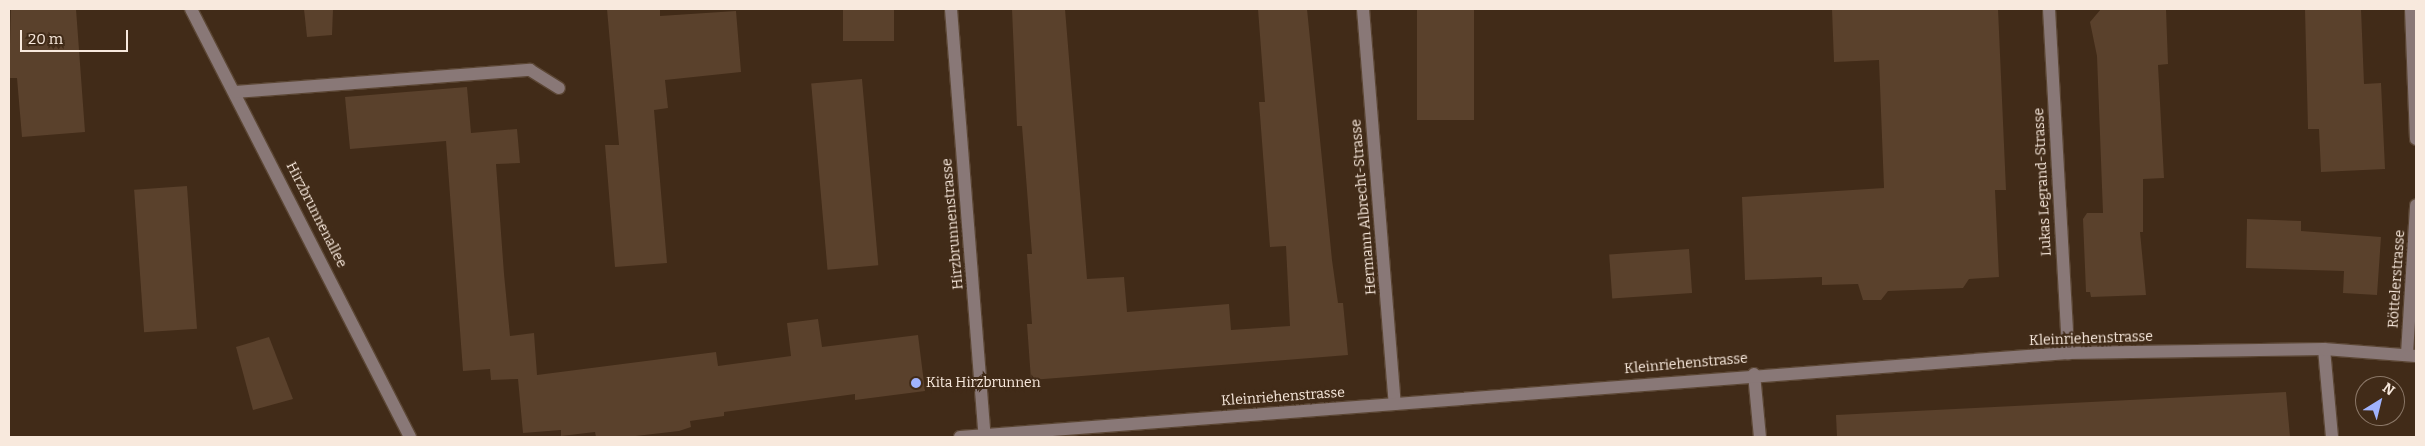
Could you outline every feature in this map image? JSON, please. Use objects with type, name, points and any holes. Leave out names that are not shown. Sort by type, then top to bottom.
[{"type":"street","name":"Hirzbrunnenallee","points":[[191,9],[410,437]]},
{"type":"street","name":"Hirzbrunnenstrasse","points":[[951,9],[985,436]]},
{"type":"street","name":"Hermann Albrecht-Strasse","points":[[1363,9],[1395,404]]},
{"type":"street","name":"Lukas Legrand-Strasse","points":[[2049,9],[2068,353]]},
{"type":"street","points":[[2411,9],[2416,139]]},
{"type":"street","points":[[235,92],[530,70],[559,88]]},
{"type":"street","name":"Röttelerstrasse","points":[[2412,355],[2416,205]]},
{"type":"street","points":[[2324,349],[2332,437]]},
{"type":"street","name":"Kleinriehenstrasse","points":[[960,437],[1395,404],[1754,374],[2068,353],[2324,349],[2412,355]]},
{"type":"street","points":[[1754,374],[1760,437]]},
{"type":"building","points":[[11,9],[76,9],[85,132],[22,137],[17,78],[9,78]]},
{"type":"building","points":[[304,9],[333,9],[332,35],[307,37]]},
{"type":"building","points":[[607,9],[660,9],[660,16],[736,11],[741,72],[665,80],[668,108],[654,110],[667,263],[615,267],[605,145],[619,145]]},
{"type":"building","points":[[843,9],[894,9],[894,41],[843,41]]},
{"type":"building","points":[[1012,9],[1065,9],[1087,279],[1124,277],[1127,312],[1229,304],[1231,330],[1290,326],[1286,246],[1270,247],[1259,102],[1265,102],[1258,9],[1307,9],[1332,260],[1338,303],[1343,303],[1348,355],[1031,380],[1027,324],[1032,324],[1027,254],[1032,254],[1022,126],[1017,126]]},
{"type":"building","points":[[1417,9],[1474,9],[1474,120],[1417,120]]},
{"type":"building","points":[[1832,9],[1998,9],[2006,190],[1995,190],[1999,277],[1969,279],[1963,288],[1888,291],[1881,300],[1863,300],[1858,284],[1822,285],[1822,277],[1745,280],[1742,197],[1884,188],[1879,60],[1834,62]]},
{"type":"building","points":[[2101,9],[2166,9],[2168,64],[2158,65],[2164,178],[2143,179],[2143,232],[2140,232],[2146,295],[2091,297],[2090,292],[2086,292],[2083,219],[2087,213],[2103,213],[2097,56],[2090,22]]},
{"type":"building","points":[[2305,9],[2361,9],[2364,84],[2381,83],[2385,169],[2321,172],[2319,129],[2308,129]]},
{"type":"building","points":[[862,79],[878,265],[827,270],[811,83]]},
{"type":"building","points":[[467,87],[471,133],[517,129],[520,163],[496,164],[504,274],[510,336],[534,333],[537,375],[716,352],[718,366],[791,356],[787,323],[818,319],[822,347],[918,335],[925,391],[855,400],[855,394],[724,412],[724,416],[690,421],[691,427],[679,431],[627,437],[596,437],[595,432],[561,436],[561,430],[523,433],[518,379],[491,380],[490,369],[463,371],[446,141],[350,149],[345,97]]},
{"type":"building","points":[[187,186],[197,329],[144,332],[134,190]]},
{"type":"building","points":[[2247,219],[2301,221],[2301,231],[2381,237],[2377,295],[2343,293],[2344,271],[2246,268]]},
{"type":"building","points":[[1689,249],[1692,293],[1612,298],[1609,255]]},
{"type":"building","points":[[269,337],[293,399],[253,410],[236,347]]},
{"type":"building","points":[[2286,392],[2290,437],[1837,437],[1836,415]]},
{"type":"place","name":"Kita Hirzbrunnen","points":[[916,383]]}]
